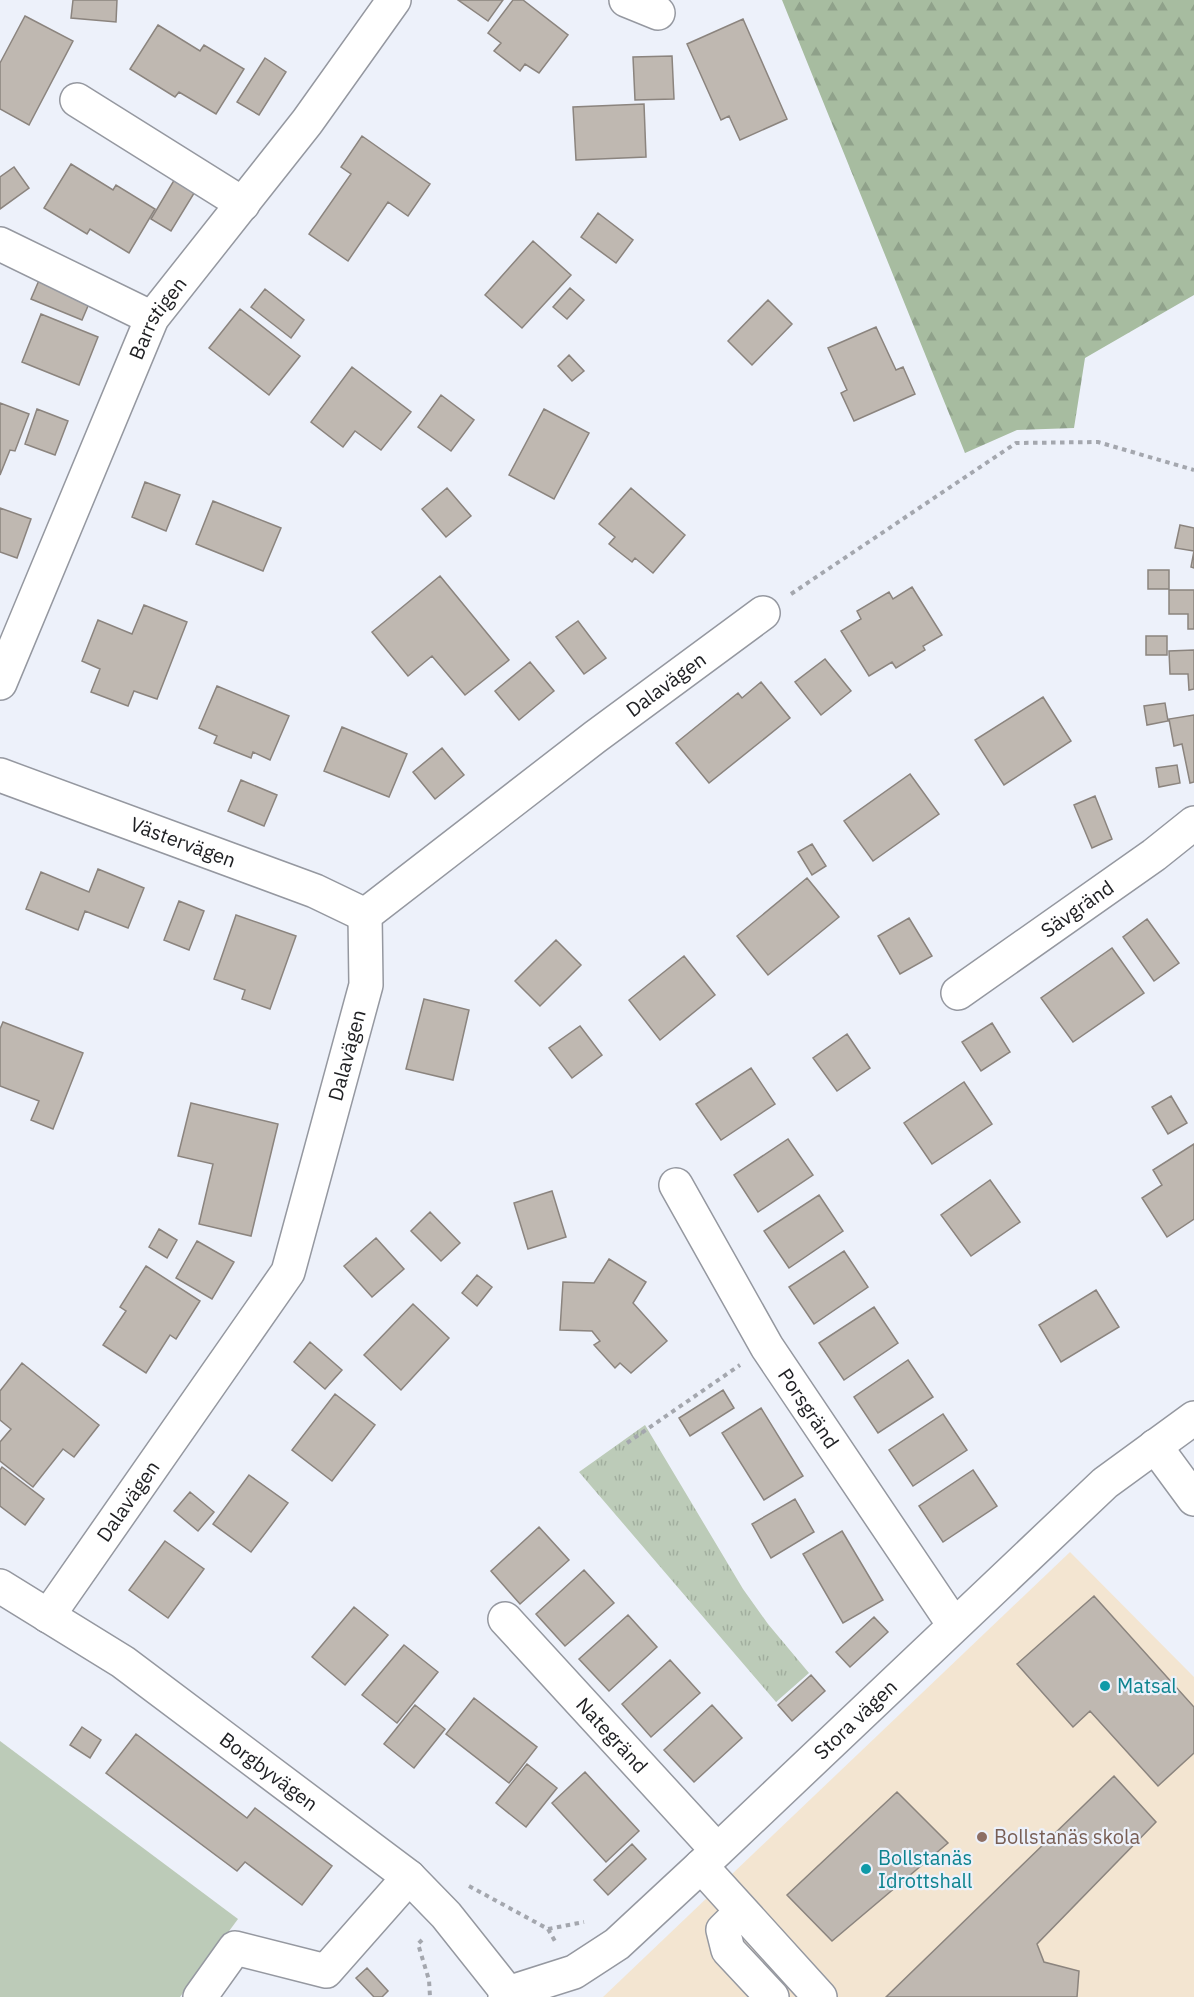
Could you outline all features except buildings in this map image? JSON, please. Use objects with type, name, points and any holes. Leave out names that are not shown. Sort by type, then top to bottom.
[{"type":"street","name":"Barrstigen","points":[[0,683],[152,318],[307,122],[394,0]]},
{"type":"street","points":[[626,0],[658,13]]},
{"type":"street","points":[[77,100],[243,204]]},
{"type":"street","points":[[0,244],[152,318]]},
{"type":"street","name":"Dalavägen","points":[[48,1616],[288,1272],[366,985],[365,915],[595,737],[763,612]]},
{"type":"street","name":"Västervägen","points":[[0,775],[315,891],[365,915]]},
{"type":"street","name":"Sävgränd","points":[[958,993],[1154,855],[1194,823]]},
{"type":"street","name":"Porsgränd","points":[[676,1185],[767,1347],[954,1625]]},
{"type":"street","name":"Stora vägen","points":[[507,1995],[574,1972],[617,1944],[1105,1483],[1194,1418]]},
{"type":"street","points":[[1155,1446],[1194,1499]]},
{"type":"street","name":"Borgbyvägen","points":[[0,1586],[123,1662],[409,1877],[446,1915],[507,1995]]},
{"type":"street","name":"Nategränd","points":[[505,1619],[709,1858],[741,1912],[820,1997]]},
{"type":"street","points":[[200,1997],[236,1948],[326,1971],[409,1877]]},
{"type":"street","points":[[741,1912],[723,1930],[728,1950],[772,1997]]},
{"type":"path","points":[[763,612],[1016,443],[1098,442],[1194,470]]},
{"type":"path","points":[[627,1443],[767,1347]]},
{"type":"shaded area","name":"Bollstanäs skola","points":[[1070,1552],[1194,1677],[1194,1997],[603,1997]]},
{"type":"green space","points":[[782,0],[1194,0],[1194,295],[1085,358],[1074,428],[1017,430],[965,453]]},
{"type":"green space","points":[[645,1425],[743,1589],[768,1624],[809,1673],[776,1702],[579,1472]]},
{"type":"green space","points":[[0,1741],[238,1919],[180,1997],[0,1997]]},
{"type":"place","name":"Matsal","points":[[1105,1686]]},
{"type":"place","name":"Bollstanäs skola","points":[[982,1837]]},
{"type":"place","name":"Bollstanäs Idrottshall","points":[[866,1869]]}]
